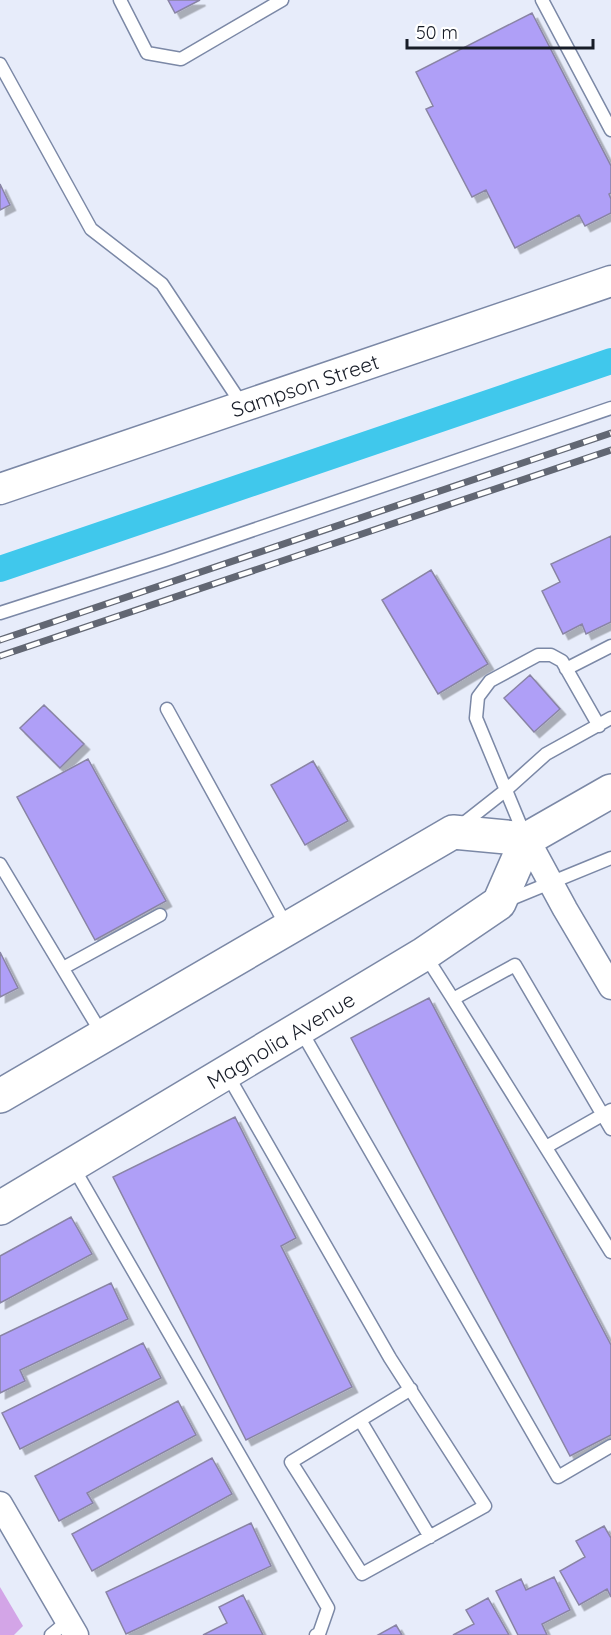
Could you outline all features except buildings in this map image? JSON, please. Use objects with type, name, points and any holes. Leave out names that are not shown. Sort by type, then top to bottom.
[{"type":"main road","points":[[0,1095],[453,832],[527,839],[611,791]]},
{"type":"main road","points":[[499,903],[527,839]]},
{"type":"main road","name":"Magnolia Avenue","points":[[0,1208],[424,954],[499,903]]},
{"type":"street","name":"Sampson Street","points":[[0,489],[611,281]]},
{"type":"street","points":[[527,839],[611,987]]},
{"type":"street","points":[[0,1504],[65,1630]]},
{"type":"lane","points":[[120,0],[147,52],[181,59],[282,0]]},
{"type":"lane","points":[[542,0],[611,130]]},
{"type":"lane","points":[[0,64],[91,229],[162,284],[243,406]]},
{"type":"lane","points":[[0,613],[165,560],[611,408]]},
{"type":"lane","points":[[566,669],[611,646]]},
{"type":"lane","points":[[527,839],[476,717],[478,697],[490,681],[538,655],[551,655],[562,661],[599,726]]},
{"type":"lane","points":[[167,709],[288,928]]},
{"type":"lane","points":[[453,832],[506,790],[546,754],[611,718]]},
{"type":"lane","points":[[499,903],[611,858]]},
{"type":"lane","points":[[0,864],[103,1035]]},
{"type":"lane","points":[[63,968],[160,915]]},
{"type":"lane","points":[[424,954],[611,1252]]},
{"type":"lane","points":[[453,999],[515,964],[607,1112],[611,1129]]},
{"type":"lane","points":[[299,1028],[558,1477],[611,1446]]},
{"type":"lane","points":[[226,1072],[390,1358],[411,1389],[485,1506],[362,1574],[291,1462],[411,1389]]},
{"type":"lane","points":[[546,1147],[607,1112]]},
{"type":"lane","points":[[71,1165],[328,1608],[319,1634],[316,1635]]},
{"type":"lane","points":[[360,1420],[429,1537]]},
{"type":"shaded area","points":[[0,1587],[23,1626],[14,1635],[0,1635]]},
{"type":"waterway","points":[[0,569],[611,361]]},
{"type":"railway","points":[[0,640],[611,433]]},
{"type":"railway","points":[[0,656],[611,450]]}]
